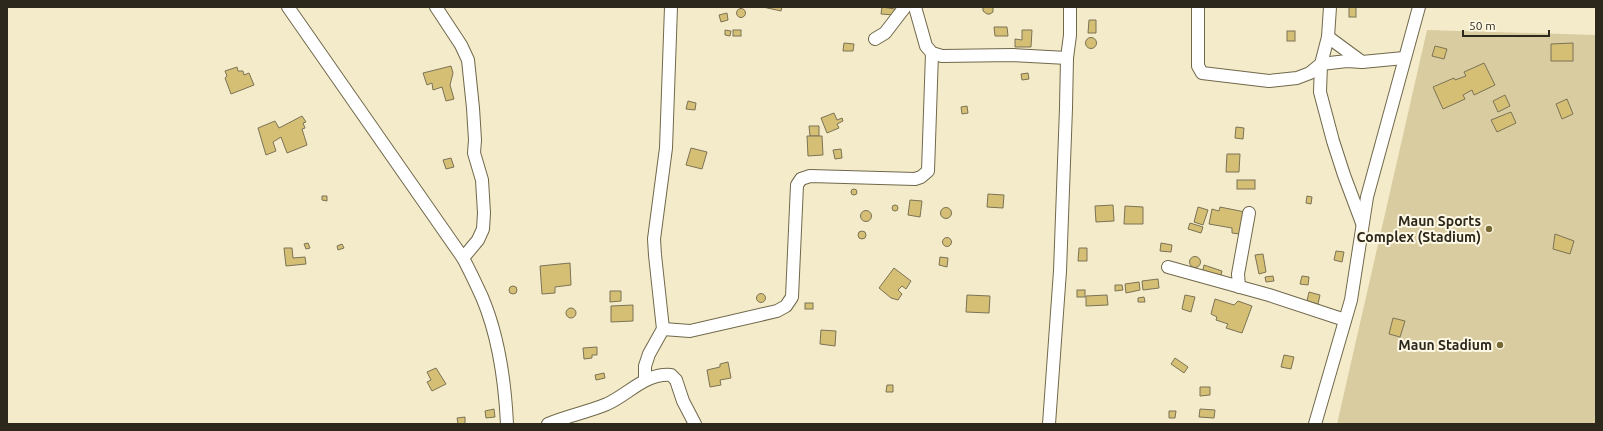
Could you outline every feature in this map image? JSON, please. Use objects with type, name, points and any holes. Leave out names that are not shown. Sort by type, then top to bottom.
[{"type":"street","points":[[288,7],[463,258],[483,298],[494,334],[506,394],[507,424]]},
{"type":"street","points":[[436,7],[461,45],[468,60],[473,108],[475,140],[474,153],[482,180],[484,213],[483,228],[478,240],[463,258]]},
{"type":"street","points":[[645,380],[645,366],[649,354],[663,330],[654,255],[654,239],[666,148],[671,7]]},
{"type":"street","points":[[875,40],[885,33],[905,7]]},
{"type":"street","points":[[915,7],[926,46],[932,53],[942,56],[1013,55],[1067,58]]},
{"type":"street","points":[[1049,424],[1060,271],[1070,7]]},
{"type":"street","points":[[1198,7],[1198,66],[1202,73],[1257,81],[1276,81],[1297,78],[1310,72],[1321,64],[1404,58]]},
{"type":"street","points":[[1330,7],[1328,38],[1321,64],[1320,92],[1324,111],[1344,175],[1362,224]]},
{"type":"street","points":[[1315,424],[1351,300],[1362,224],[1374,171],[1419,7]]},
{"type":"street","points":[[1328,38],[1362,62]]},
{"type":"street","points":[[663,330],[690,331],[777,311],[786,306],[792,297],[797,186],[801,179],[810,176],[915,179],[921,177],[928,171],[932,53]]},
{"type":"street","points":[[1239,287],[1238,274],[1249,213]]},
{"type":"street","points":[[1168,267],[1239,287],[1345,320]]},
{"type":"street","points":[[548,424],[608,404],[645,380],[663,374],[671,375],[676,380],[683,400],[695,424]]},
{"type":"shaded area","name":"Maun Sports Complex (Stadium)","points":[[1427,30],[1596,35],[1596,424],[1337,424]]},
{"type":"building","points":[[763,7],[782,7],[781,11]]},
{"type":"building","points":[[882,7],[895,9],[894,15],[881,14]]},
{"type":"building","points":[[983,7],[993,7],[993,12],[987,14],[983,11]]},
{"type":"building","points":[[1349,7],[1356,7],[1356,17],[1349,17]]},
{"type":"building","points":[[741,8],[746,13],[741,18],[736,13]]},
{"type":"building","points":[[727,13],[728,20],[721,22],[719,15]]},
{"type":"building","points":[[1089,20],[1096,20],[1096,33],[1088,33]]},
{"type":"building","points":[[994,27],[1007,27],[1008,36],[995,36]]},
{"type":"building","points":[[725,30],[731,31],[730,36],[725,35]]},
{"type":"building","points":[[733,30],[741,30],[741,36],[733,36]]},
{"type":"building","points":[[1022,30],[1032,30],[1031,47],[1015,47],[1015,39],[1022,40]]},
{"type":"building","points":[[1287,31],[1295,31],[1295,41],[1287,41]]},
{"type":"building","points":[[1089,38],[1093,38],[1095,39],[1095,47],[1089,48],[1086,45],[1086,41]]},
{"type":"building","points":[[844,43],[854,44],[853,51],[843,51]]},
{"type":"building","points":[[1573,43],[1573,61],[1551,61],[1551,44]]},
{"type":"building","points":[[1435,46],[1447,49],[1444,59],[1432,56]]},
{"type":"building","points":[[1484,63],[1495,85],[1474,95],[1472,90],[1463,95],[1465,99],[1443,109],[1433,87],[1454,78],[1455,80],[1466,76],[1464,72]]},
{"type":"building","points":[[451,66],[453,73],[450,85],[454,99],[446,101],[442,87],[433,90],[432,83],[427,85],[423,73]]},
{"type":"building","points":[[237,67],[238,71],[243,71],[244,75],[249,73],[254,85],[231,94],[225,78],[227,76],[225,71]]},
{"type":"building","points":[[1028,73],[1029,79],[1022,80],[1021,74]]},
{"type":"building","points":[[1505,95],[1510,106],[1498,112],[1493,101]]},
{"type":"building","points":[[1567,99],[1573,114],[1562,119],[1556,104]]},
{"type":"building","points":[[688,101],[696,103],[695,110],[686,109]]},
{"type":"building","points":[[967,106],[968,113],[962,114],[961,107]]},
{"type":"building","points":[[1511,112],[1516,123],[1497,132],[1491,120]]},
{"type":"building","points":[[834,113],[837,120],[842,118],[843,121],[837,124],[839,128],[827,133],[821,118]]},
{"type":"building","points":[[302,116],[306,122],[303,123],[305,128],[302,129],[307,145],[287,153],[281,137],[273,142],[276,151],[266,155],[258,128],[275,121],[279,128]]},
{"type":"building","points":[[809,126],[819,126],[819,136],[810,136]]},
{"type":"building","points":[[1236,127],[1244,128],[1243,139],[1235,138]]},
{"type":"building","points":[[807,136],[822,136],[823,155],[808,156]]},
{"type":"building","points":[[691,148],[707,152],[702,169],[686,165]]},
{"type":"building","points":[[841,149],[842,158],[835,159],[833,150]]},
{"type":"building","points":[[1227,154],[1240,154],[1239,172],[1226,172]]},
{"type":"building","points":[[451,158],[454,167],[446,169],[443,160]]},
{"type":"building","points":[[1237,180],[1255,180],[1255,189],[1237,189]]},
{"type":"building","points":[[854,189],[857,192],[854,195],[851,192]]},
{"type":"building","points":[[988,194],[1004,195],[1003,208],[987,207]]},
{"type":"building","points":[[322,196],[327,196],[327,201],[322,200]]},
{"type":"building","points":[[1307,196],[1312,197],[1311,204],[1306,203]]},
{"type":"building","points":[[910,200],[922,201],[920,217],[908,215]]},
{"type":"building","points":[[895,205],[898,208],[895,211],[892,208]]},
{"type":"building","points":[[1113,205],[1114,221],[1096,222],[1095,206]]},
{"type":"building","points":[[1125,206],[1143,207],[1143,224],[1124,224]]},
{"type":"building","points":[[1198,207],[1208,210],[1203,225],[1194,222]]},
{"type":"building","points":[[1220,207],[1245,212],[1240,234],[1232,233],[1232,228],[1209,224],[1212,209],[1219,211]]},
{"type":"building","points":[[944,208],[948,208],[950,209],[950,217],[944,218],[941,215],[941,211]]},
{"type":"building","points":[[866,210],[870,212],[872,216],[870,220],[866,222],[862,220],[860,216],[862,212]]},
{"type":"building","points":[[1190,223],[1203,227],[1201,233],[1188,229]]},
{"type":"building","points":[[862,231],[865,232],[865,238],[862,239],[859,238],[858,235],[859,232]]},
{"type":"building","points":[[1555,234],[1574,241],[1570,254],[1553,249]]},
{"type":"building","points":[[945,238],[949,238],[951,242],[949,246],[945,246],[943,244],[943,240]]},
{"type":"building","points":[[308,243],[310,248],[306,249],[304,244]]},
{"type":"building","points":[[1161,243],[1172,245],[1171,252],[1160,251]]},
{"type":"building","points":[[342,244],[344,248],[338,250],[337,246]]},
{"type":"building","points":[[284,248],[292,248],[293,258],[305,257],[306,264],[286,266]]},
{"type":"building","points":[[1079,248],[1087,248],[1087,261],[1078,261]]},
{"type":"building","points":[[1336,251],[1344,252],[1342,262],[1334,260]]},
{"type":"building","points":[[1263,254],[1266,272],[1259,274],[1255,255]]},
{"type":"building","points":[[1195,256],[1199,258],[1201,262],[1199,266],[1195,268],[1191,266],[1189,262],[1191,258]]},
{"type":"building","points":[[940,257],[948,258],[947,267],[939,265]]},
{"type":"building","points":[[570,263],[571,285],[555,287],[555,293],[542,294],[540,266]]},
{"type":"building","points":[[1204,265],[1222,271],[1220,279],[1202,274]]},
{"type":"building","points":[[894,268],[911,281],[906,289],[902,286],[898,290],[902,294],[898,300],[891,298],[879,288]]},
{"type":"building","points":[[1273,276],[1274,281],[1266,282],[1265,277]]},
{"type":"building","points":[[1302,276],[1309,277],[1308,285],[1300,284]]},
{"type":"building","points":[[1158,279],[1159,288],[1143,290],[1142,281]]},
{"type":"building","points":[[1139,282],[1140,290],[1126,293],[1125,284]]},
{"type":"building","points":[[1115,285],[1122,285],[1123,290],[1115,291]]},
{"type":"building","points":[[511,286],[515,286],[517,290],[515,294],[511,294],[509,292],[509,288]]},
{"type":"building","points":[[1077,290],[1085,290],[1085,297],[1077,297]]},
{"type":"building","points":[[610,291],[621,291],[621,301],[610,302]]},
{"type":"building","points":[[1309,292],[1320,295],[1318,304],[1307,301]]},
{"type":"building","points":[[759,294],[763,294],[765,298],[763,302],[759,302],[757,300],[757,296]]},
{"type":"building","points":[[967,295],[990,296],[989,313],[966,312]]},
{"type":"building","points":[[1107,295],[1108,305],[1086,306],[1086,296]]},
{"type":"building","points":[[1185,295],[1195,297],[1191,312],[1182,309]]},
{"type":"building","points":[[1144,297],[1145,302],[1138,302],[1138,298]]},
{"type":"building","points":[[1215,299],[1234,305],[1238,301],[1252,306],[1242,333],[1226,328],[1228,324],[1216,320],[1217,317],[1211,314]]},
{"type":"building","points":[[805,303],[813,303],[813,309],[805,309]]},
{"type":"building","points":[[633,305],[633,321],[611,322],[611,306]]},
{"type":"building","points":[[569,308],[573,308],[575,309],[575,317],[569,318],[566,315],[566,311]]},
{"type":"building","points":[[1393,318],[1405,321],[1400,337],[1389,334]]},
{"type":"building","points":[[821,330],[836,331],[835,346],[820,344]]},
{"type":"building","points":[[597,347],[597,355],[592,355],[592,358],[584,359],[583,348]]},
{"type":"building","points":[[1284,355],[1294,357],[1291,369],[1281,367]]},
{"type":"building","points":[[1175,358],[1188,367],[1184,373],[1171,364]]},
{"type":"building","points":[[728,362],[731,378],[720,380],[721,385],[710,387],[707,370],[720,367],[720,364]]},
{"type":"building","points":[[436,368],[446,384],[432,391],[427,382],[431,380],[427,372]]},
{"type":"building","points":[[604,373],[605,378],[596,380],[595,375]]},
{"type":"building","points":[[887,385],[893,385],[893,392],[886,392]]},
{"type":"building","points":[[1200,387],[1210,387],[1210,395],[1200,396]]},
{"type":"building","points":[[494,409],[495,417],[486,418],[485,411]]},
{"type":"building","points":[[1200,409],[1215,410],[1214,418],[1199,417]]},
{"type":"building","points":[[1169,411],[1176,411],[1175,418],[1169,418]]},
{"type":"building","points":[[465,417],[465,424],[458,424],[457,418]]},
{"type":"place","name":"Maun Sports Complex (Stadium)","points":[[1489,229]]},
{"type":"place","name":"Maun Stadium","points":[[1500,345]]}]
